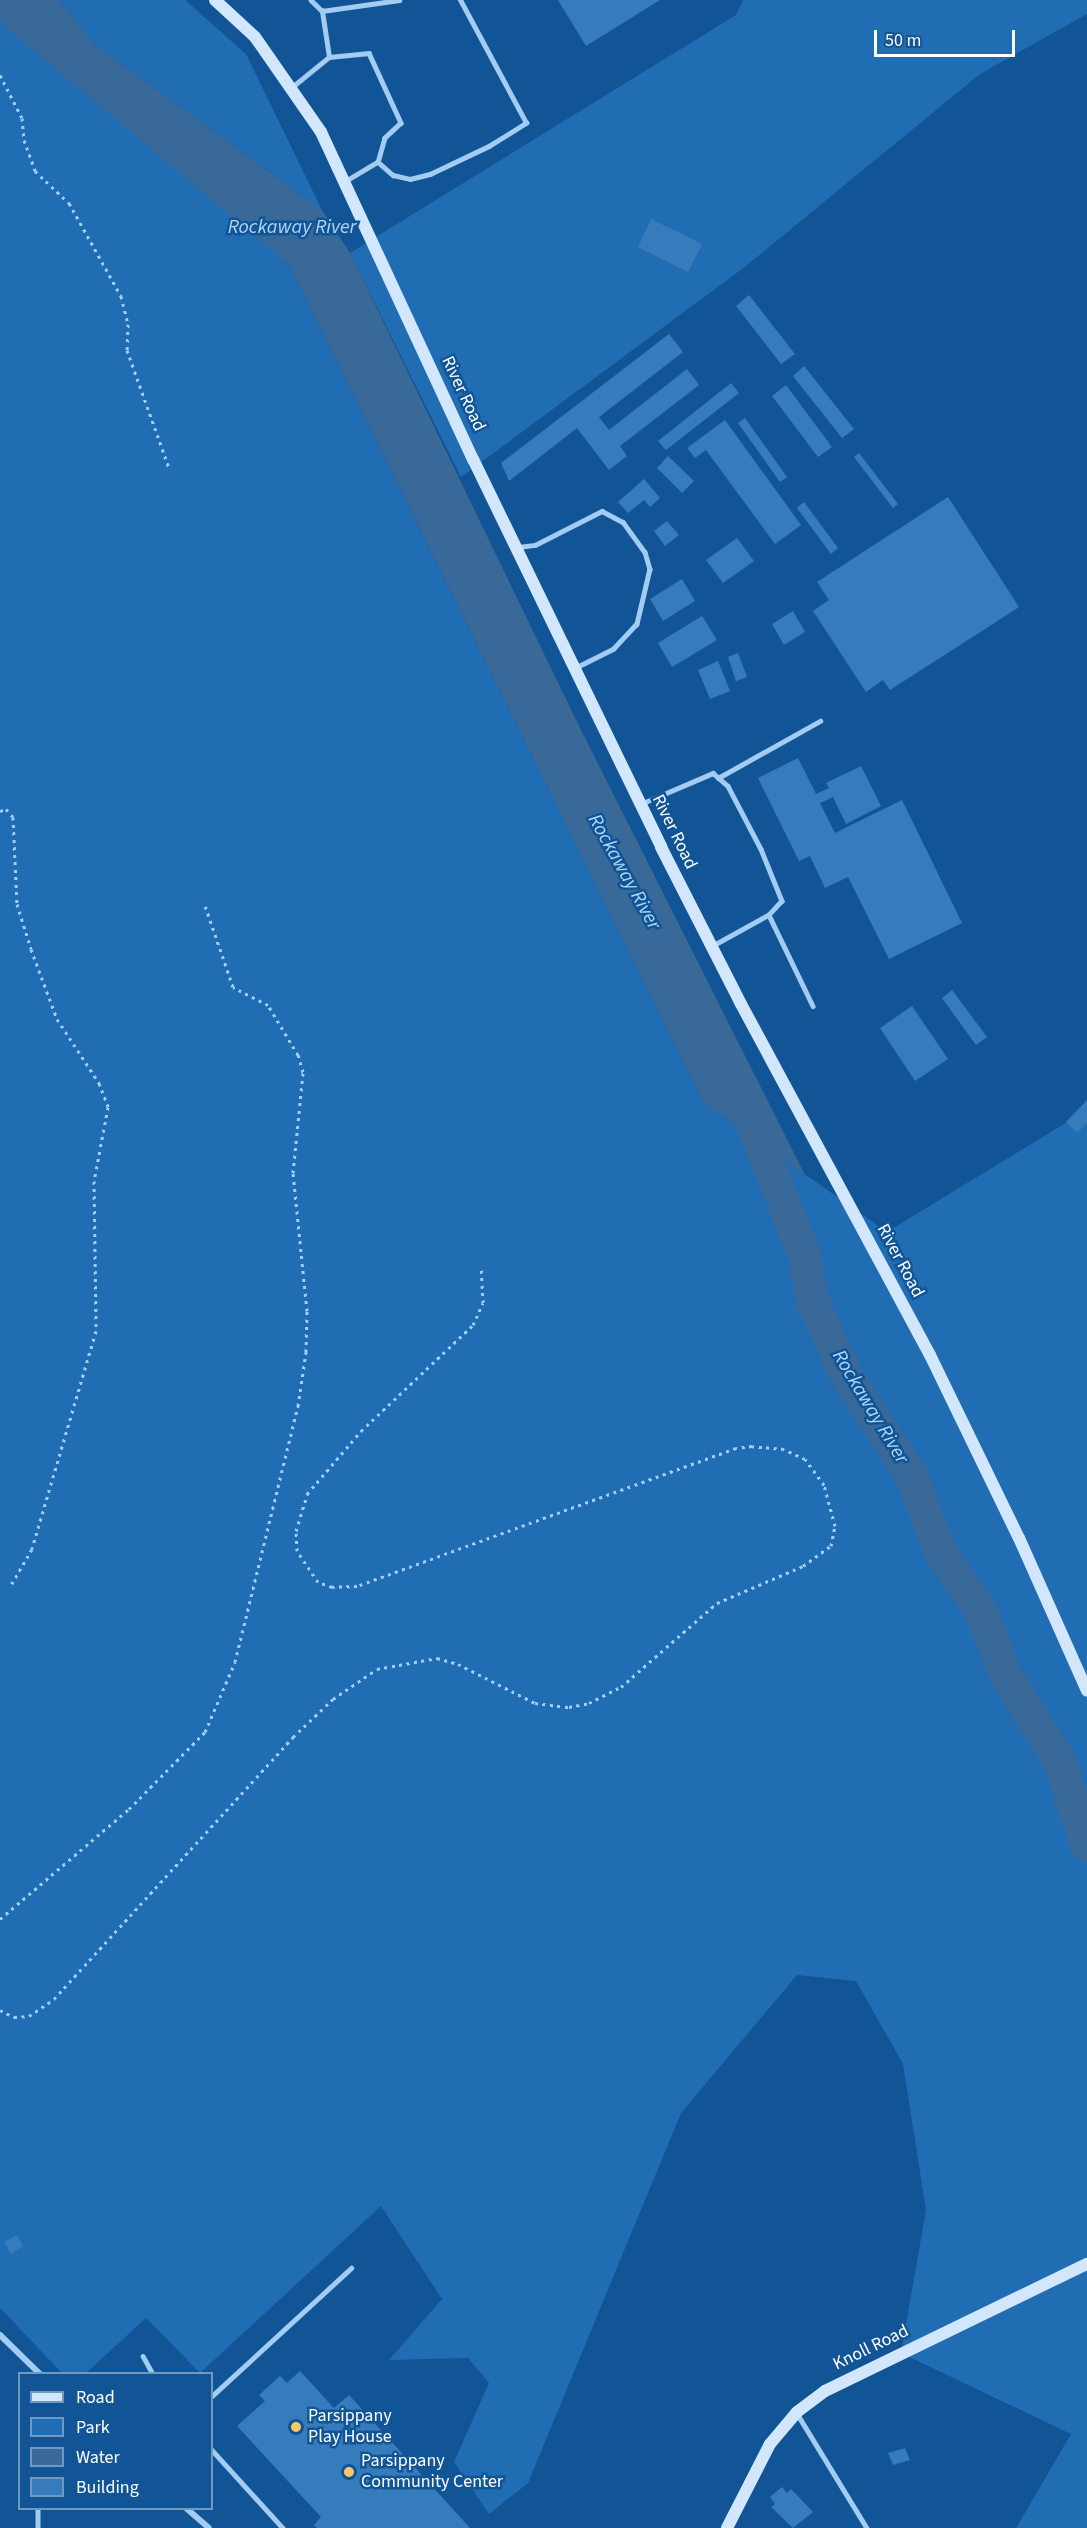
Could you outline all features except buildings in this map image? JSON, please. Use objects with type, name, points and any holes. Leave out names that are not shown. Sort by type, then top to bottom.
[{"type":"street","name":"River Road","points":[[215,0],[255,37],[292,87],[321,132],[516,547],[640,804],[711,947],[930,1355],[1019,1538],[1087,1691]]},
{"type":"street","name":"Knoll Road","points":[[726,2528],[770,2444],[797,2412],[851,2377],[1087,2264]]},
{"type":"street","points":[[0,2335],[39,2372]]},
{"type":"street","points":[[188,2510],[208,2528]]},
{"type":"lane","points":[[311,0],[322,11],[329,57]]},
{"type":"lane","points":[[322,11],[399,0]]},
{"type":"lane","points":[[378,162],[393,175],[410,179],[430,174],[479,152],[526,123],[460,0]]},
{"type":"lane","points":[[292,87],[329,57],[369,53],[401,123],[385,138],[378,162],[345,182]]},
{"type":"lane","points":[[516,547],[536,545],[602,511],[622,522],[645,552],[650,569],[637,624],[614,649],[575,669]]},
{"type":"lane","points":[[718,778],[820,721]]},
{"type":"lane","points":[[640,804],[713,773],[728,786],[761,849],[782,901],[769,915],[711,947]]},
{"type":"lane","points":[[769,915],[813,1006]]},
{"type":"lane","points":[[213,2395],[351,2268]]},
{"type":"lane","points":[[143,2356],[152,2372]]},
{"type":"lane","points":[[797,2412],[867,2528]]},
{"type":"lane","points":[[213,2452],[283,2528]]},
{"type":"lane","points":[[38,2510],[38,2528]]},
{"type":"path","points":[[0,75],[22,118],[24,140],[35,171],[69,202],[122,296],[128,324],[127,350],[169,468]]},
{"type":"path","points":[[0,811],[6,809],[13,817],[17,904],[31,949],[57,1019],[99,1083],[108,1107],[94,1181],[96,1331],[32,1549],[11,1585]]},
{"type":"path","points":[[0,1918],[129,1809],[205,1732],[235,1662],[298,1406],[306,1352],[307,1311],[293,1173],[303,1072],[298,1055],[268,1005],[233,987],[204,903]]},
{"type":"path","points":[[0,2010],[14,2017],[29,2016],[54,1999],[293,1737],[333,1700],[378,1669],[437,1658],[458,1664],[535,1703],[569,1707],[589,1703],[621,1687],[717,1603],[803,1566],[831,1546],[835,1526],[824,1485],[805,1460],[784,1449],[752,1446],[736,1448],[357,1587],[332,1587],[318,1582],[297,1551],[296,1531],[307,1494],[361,1431],[473,1325],[483,1303],[481,1267]]},
{"type":"green space","points":[[59,0],[185,0],[246,54],[322,210],[94,44]]},
{"type":"green space","points":[[743,0],[1087,0],[1087,14],[980,74],[746,266],[461,477],[350,253],[736,15]]},
{"type":"green space","points":[[0,18],[289,265],[704,1103],[887,1232],[1087,1110],[1087,2528],[1016,2528],[1071,2434],[901,2353],[926,2210],[903,2064],[856,1981],[797,1975],[681,2113],[528,2483],[489,2514],[454,2462],[489,2383],[468,2358],[389,2360],[442,2299],[381,2206],[201,2372],[146,2318],[87,2372],[61,2372],[0,2308]]},
{"type":"water","name":"Rockaway River","points":[[0,0],[59,0],[94,44],[322,210],[350,253],[578,724],[805,1175],[704,1103],[289,265],[4,26],[0,18]]},
{"type":"waterway","name":"Rockaway River","points":[[742,1099],[803,1252],[812,1301],[845,1373],[911,1475],[939,1550],[982,1613],[1005,1674],[1059,1761],[1087,1846]]},
{"type":"place","name":"Parsippany Play House","points":[[296,2427]]},
{"type":"place","name":"Parsippany Community Center","points":[[349,2472]]}]
